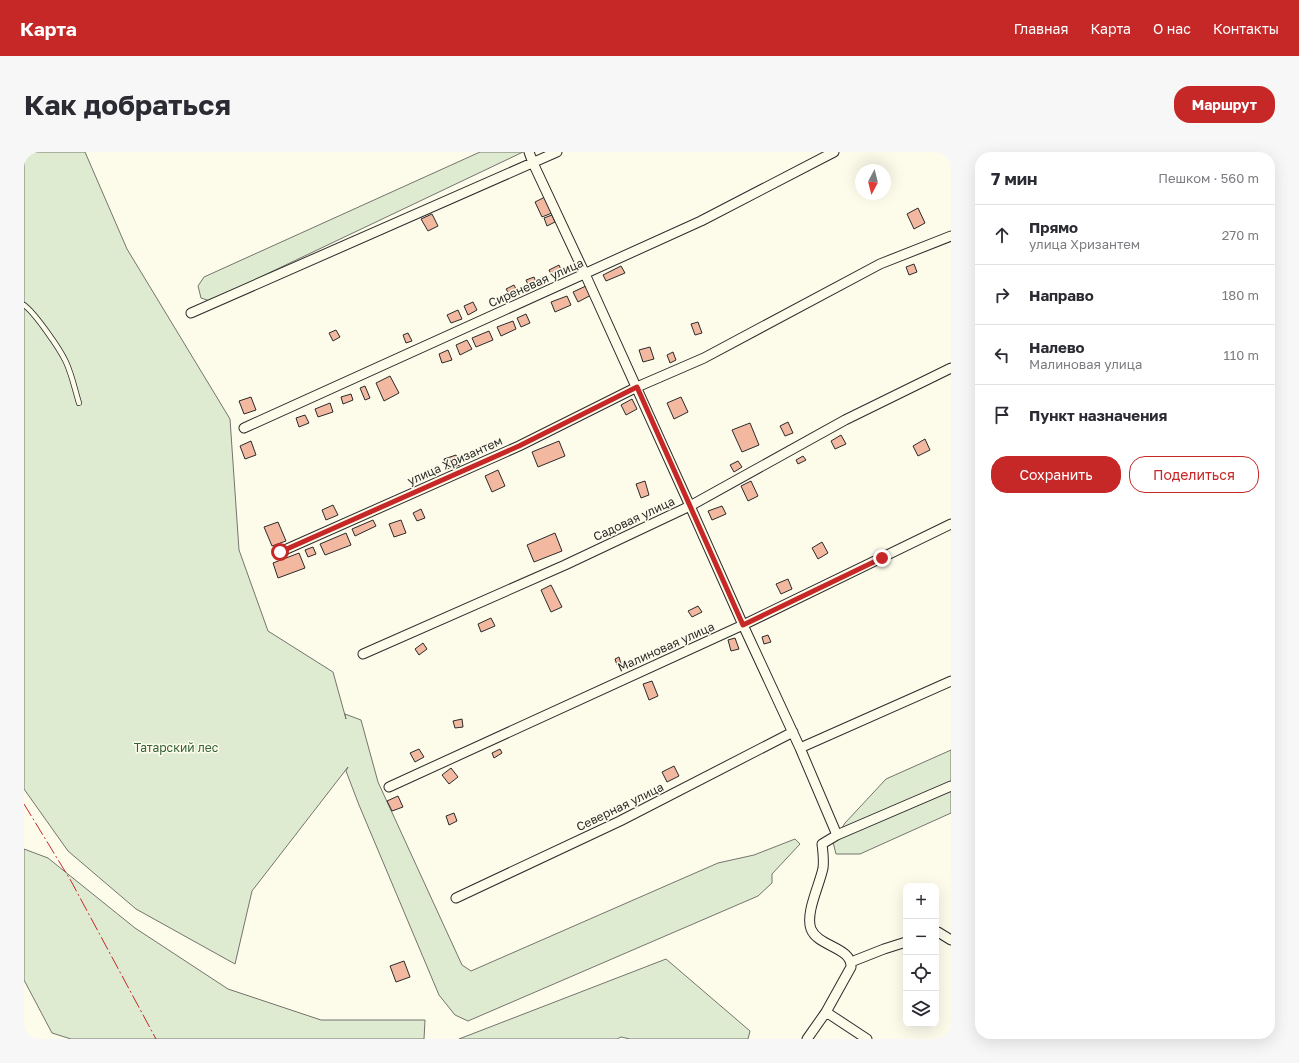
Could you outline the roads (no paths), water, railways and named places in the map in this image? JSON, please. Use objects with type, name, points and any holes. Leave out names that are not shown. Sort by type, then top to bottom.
[{"type":"street","points":[[529,152],[793,732],[837,835]]},
{"type":"street","points":[[191,313],[557,152]]},
{"type":"street","name":"Сиреневая улица","points":[[244,428],[701,221],[834,152]]},
{"type":"street","name":"улица Хризантем","points":[[280,552],[519,446],[637,387],[704,358],[791,310],[880,264],[951,236]]},
{"type":"street","name":"Садовая улица","points":[[363,654],[565,565],[690,506],[845,420],[951,368]]},
{"type":"street","name":"Малиновая улица","points":[[389,787],[743,625],[951,524]]},
{"type":"street","points":[[800,748],[951,681]]},
{"type":"street","name":"Северная улица","points":[[456,898],[620,821],[793,732]]},
{"type":"street","points":[[807,1039],[826,1012],[851,967],[851,962],[847,954],[816,937],[809,922],[813,898],[823,868],[822,844],[837,835],[951,786]]},
{"type":"street","points":[[939,933],[951,940]]},
{"type":"street","points":[[851,962],[884,948],[903,943]]},
{"type":"street","points":[[826,1012],[867,1039]]},
{"type":"lane","points":[[24,305],[46,331],[66,361],[79,403]]},
{"type":"park label","name":"Татарский лес","points":[[176,748]]}]
